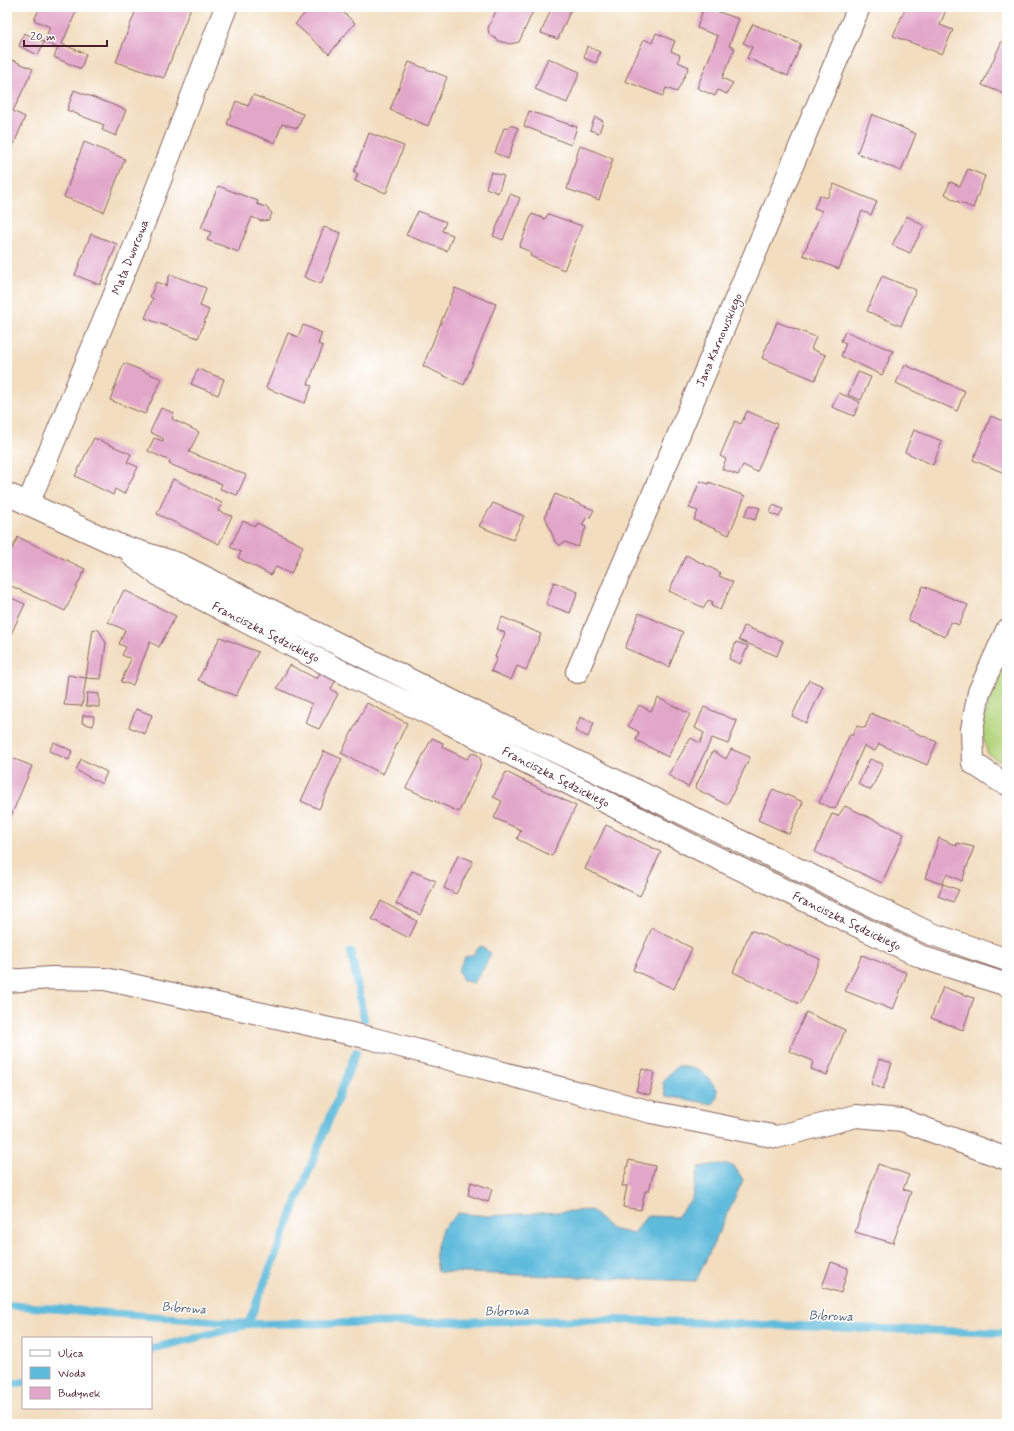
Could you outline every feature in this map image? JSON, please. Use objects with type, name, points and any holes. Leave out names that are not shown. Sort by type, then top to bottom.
[{"type":"street","name":"Mała Dworcowa","points":[[28,504],[136,243],[226,7]]},
{"type":"street","name":"Jana Karnowskiego","points":[[577,672],[859,7]]},
{"type":"street","name":"Franciszka Sędzickiego","points":[[7,494],[118,544],[178,564],[458,704],[928,933],[1007,960]]},
{"type":"street","name":"Franciszka Sędzickiego","points":[[118,544],[166,580],[354,678],[456,726],[699,849],[924,958],[1007,985]]},
{"type":"street","points":[[1007,630],[979,692],[972,729],[973,762],[1000,781],[1007,784]]},
{"type":"street","points":[[7,981],[51,978],[105,979],[370,1038],[651,1112],[777,1137],[856,1116],[902,1120],[1007,1159]]},
{"type":"green space","points":[[1007,658],[1007,766],[988,754],[981,730],[991,695]]},
{"type":"water","points":[[480,946],[491,953],[484,968],[473,983],[463,980],[458,970],[465,957],[474,954]]},
{"type":"water","points":[[678,1066],[697,1069],[707,1077],[717,1089],[717,1098],[713,1104],[666,1096],[663,1083],[669,1074]]},
{"type":"water","points":[[719,1164],[734,1166],[743,1180],[696,1281],[438,1272],[435,1253],[442,1229],[458,1213],[488,1216],[591,1210],[611,1229],[633,1234],[647,1216],[677,1217],[692,1198],[699,1167]]},
{"type":"building","points":[[40,7],[78,7],[62,44],[86,54],[81,69],[54,57],[58,48],[44,42],[50,27],[34,20]]},
{"type":"building","points":[[137,7],[191,7],[164,78],[116,62]]},
{"type":"building","points":[[311,7],[337,7],[355,23],[329,54],[295,24]]},
{"type":"building","points":[[498,7],[535,7],[519,42],[510,44],[499,41],[489,34],[488,28]]},
{"type":"building","points":[[552,7],[572,7],[558,39],[541,33]]},
{"type":"building","points":[[704,7],[739,19],[729,46],[735,48],[722,78],[733,83],[727,94],[718,90],[715,96],[697,88],[718,36],[697,28]]},
{"type":"building","points":[[906,7],[938,7],[946,10],[940,25],[953,30],[942,54],[893,36]]},
{"type":"building","points":[[753,24],[801,44],[788,76],[747,58],[752,47],[743,43]]},
{"type":"building","points":[[24,33],[44,42],[38,55],[19,46]]},
{"type":"building","points":[[656,33],[675,41],[671,51],[680,55],[678,62],[689,67],[677,92],[666,88],[663,96],[625,81],[644,39],[652,43]]},
{"type":"building","points":[[1002,41],[1007,43],[1007,95],[982,85]]},
{"type":"building","points":[[587,46],[600,52],[596,63],[584,58]]},
{"type":"building","points":[[548,58],[580,72],[567,103],[535,89]]},
{"type":"building","points":[[12,60],[33,69],[13,111],[25,117],[7,161],[7,72]]},
{"type":"building","points":[[409,62],[447,77],[428,126],[390,110]]},
{"type":"building","points":[[74,90],[126,110],[116,136],[102,130],[104,125],[67,110]]},
{"type":"building","points":[[253,95],[303,114],[298,128],[282,124],[275,143],[227,124],[236,101],[248,106]]},
{"type":"building","points":[[529,111],[577,127],[571,145],[524,126]]},
{"type":"building","points":[[872,114],[916,134],[901,171],[857,153]]},
{"type":"building","points":[[595,117],[603,121],[599,133],[590,130]]},
{"type":"building","points":[[510,125],[518,128],[508,159],[495,153],[504,128],[508,129]]},
{"type":"building","points":[[369,133],[404,146],[386,193],[355,181],[358,174],[354,172]]},
{"type":"building","points":[[84,142],[125,159],[104,212],[64,197]]},
{"type":"building","points":[[580,145],[613,159],[599,200],[567,189]]},
{"type":"building","points":[[968,169],[985,176],[973,208],[954,200],[945,194],[950,182],[960,186]]},
{"type":"building","points":[[491,172],[504,176],[498,193],[486,188]]},
{"type":"building","points":[[834,184],[877,202],[871,215],[862,211],[839,269],[803,255],[822,211],[814,208],[820,195],[827,198]]},
{"type":"building","points":[[218,186],[258,201],[257,204],[266,207],[272,213],[269,220],[261,221],[252,217],[238,252],[207,240],[211,232],[201,228]]},
{"type":"building","points":[[510,194],[520,198],[503,240],[493,236]]},
{"type":"building","points":[[418,211],[446,222],[442,231],[453,235],[447,251],[406,235]]},
{"type":"building","points":[[532,214],[545,219],[548,214],[582,226],[564,270],[530,256],[531,252],[519,247]]},
{"type":"building","points":[[907,216],[924,226],[910,253],[892,245]]},
{"type":"building","points":[[324,227],[341,233],[321,284],[304,277]]},
{"type":"building","points":[[91,234],[117,244],[100,285],[75,275]]},
{"type":"building","points":[[170,274],[206,288],[200,306],[209,310],[198,338],[145,318],[153,298],[150,297],[156,282],[166,286]]},
{"type":"building","points":[[882,276],[916,290],[901,326],[867,311]]},
{"type":"building","points":[[455,288],[496,304],[464,385],[423,366]]},
{"type":"building","points":[[777,322],[816,337],[811,349],[826,355],[815,380],[762,358]]},
{"type":"building","points":[[303,325],[322,333],[318,344],[323,346],[308,384],[312,386],[305,403],[266,388],[288,333],[298,337]]},
{"type":"building","points":[[845,331],[893,351],[882,375],[841,356],[846,343],[841,341]]},
{"type":"building","points":[[124,363],[162,379],[145,414],[110,400]]},
{"type":"building","points":[[905,365],[965,391],[957,411],[896,383]]},
{"type":"building","points":[[198,369],[224,379],[218,395],[191,384]]},
{"type":"building","points":[[858,372],[871,377],[861,400],[848,395]]},
{"type":"building","points":[[839,393],[860,402],[854,416],[832,407]]},
{"type":"building","points":[[161,408],[174,413],[172,419],[199,432],[189,452],[246,475],[237,495],[220,489],[222,484],[169,464],[170,461],[148,451],[154,438],[163,441],[164,439],[150,432]]},
{"type":"building","points":[[747,411],[777,424],[757,472],[743,465],[738,475],[722,469],[726,459],[720,456],[735,421],[741,424]]},
{"type":"building","points":[[991,416],[1007,422],[1007,474],[973,460]]},
{"type":"building","points":[[914,430],[942,441],[933,465],[905,452]]},
{"type":"building","points":[[94,438],[131,454],[127,462],[138,467],[124,494],[115,489],[113,495],[75,476]]},
{"type":"building","points":[[173,479],[222,503],[218,511],[232,516],[219,544],[157,514]]},
{"type":"building","points":[[700,481],[709,484],[709,482],[745,496],[729,535],[694,520],[698,511],[689,508]]},
{"type":"building","points":[[555,494],[594,510],[589,519],[586,518],[582,525],[586,527],[578,547],[565,542],[560,545],[555,542],[545,516]]},
{"type":"building","points":[[493,503],[524,516],[513,540],[479,526]]},
{"type":"building","points":[[750,505],[760,508],[755,520],[744,516]]},
{"type":"building","points":[[773,505],[783,509],[779,517],[770,513]]},
{"type":"building","points":[[243,521],[255,526],[257,523],[303,546],[291,574],[276,567],[271,575],[238,558],[241,552],[230,547]]},
{"type":"building","points":[[18,537],[85,569],[65,611],[7,584],[7,559]]},
{"type":"building","points":[[686,555],[721,573],[719,576],[733,582],[720,610],[711,606],[713,602],[708,600],[704,608],[669,591]]},
{"type":"building","points":[[554,582],[578,592],[570,613],[546,604]]},
{"type":"building","points":[[923,586],[968,605],[959,625],[951,622],[945,637],[908,620]]},
{"type":"building","points":[[124,590],[176,616],[159,647],[150,642],[133,685],[121,682],[131,659],[122,655],[126,647],[119,644],[125,630],[108,622]]},
{"type":"building","points":[[7,596],[25,604],[11,634],[7,633]]},
{"type":"building","points":[[639,613],[683,632],[669,667],[625,648]]},
{"type":"building","points":[[502,617],[541,634],[526,670],[517,666],[511,680],[491,671],[505,633],[497,629]]},
{"type":"building","points":[[744,626],[783,641],[777,656],[739,640]]},
{"type":"building","points":[[93,629],[99,630],[106,643],[101,679],[86,678]]},
{"type":"building","points":[[220,637],[258,652],[236,696],[198,680]]},
{"type":"building","points":[[736,642],[748,646],[740,664],[729,659]]},
{"type":"building","points":[[290,665],[317,679],[321,672],[336,680],[331,689],[338,694],[319,729],[305,723],[312,704],[277,688]]},
{"type":"building","points":[[68,675],[86,678],[82,706],[64,705]]},
{"type":"building","points":[[809,680],[823,686],[806,723],[792,716]]},
{"type":"building","points":[[87,693],[99,694],[99,707],[86,706]]},
{"type":"building","points":[[658,698],[690,714],[668,757],[636,740],[639,732],[628,726],[639,705],[651,711]]},
{"type":"building","points":[[367,703],[407,723],[383,774],[341,753]]},
{"type":"building","points":[[704,707],[737,721],[728,744],[712,738],[688,787],[668,775],[691,738],[700,743],[704,733],[695,728]]},
{"type":"building","points":[[136,709],[152,715],[145,734],[129,727]]},
{"type":"building","points":[[871,713],[937,742],[927,765],[879,744],[875,751],[864,746],[835,809],[819,803],[850,734],[852,736],[857,726],[865,728]]},
{"type":"building","points":[[83,715],[94,716],[93,726],[82,723]]},
{"type":"building","points":[[580,717],[594,723],[588,737],[575,731]]},
{"type":"building","points":[[432,738],[443,743],[442,747],[467,759],[472,753],[478,755],[480,758],[481,763],[479,769],[459,812],[406,788]]},
{"type":"building","points":[[54,742],[72,751],[69,760],[49,751]]},
{"type":"building","points":[[731,749],[750,757],[727,805],[695,788],[713,751],[726,759]]},
{"type":"building","points":[[324,751],[342,759],[319,809],[301,801]]},
{"type":"building","points":[[7,756],[32,766],[7,826]]},
{"type":"building","points":[[81,759],[107,772],[102,784],[76,770]]},
{"type":"building","points":[[870,759],[883,764],[871,790],[858,784]]},
{"type":"building","points":[[506,772],[576,806],[552,856],[517,839],[521,830],[494,818],[502,801],[493,797]]},
{"type":"building","points":[[773,789],[803,802],[789,834],[758,820]]},
{"type":"building","points":[[845,806],[904,834],[882,883],[815,852],[832,814],[838,816]]},
{"type":"building","points":[[606,825],[661,852],[640,896],[585,869]]},
{"type":"building","points":[[939,838],[957,846],[957,843],[974,847],[962,881],[947,874],[942,884],[925,878]]},
{"type":"building","points":[[458,855],[473,861],[456,894],[444,888]]},
{"type":"building","points":[[412,871],[436,881],[420,915],[396,904]]},
{"type":"building","points":[[943,884],[959,890],[953,902],[938,896]]},
{"type":"building","points":[[381,901],[417,921],[409,938],[372,919]]},
{"type":"building","points":[[652,928],[692,948],[674,989],[633,970]]},
{"type":"building","points":[[751,930],[820,959],[800,1004],[733,972]]},
{"type":"building","points":[[862,955],[907,973],[893,1010],[845,991]]},
{"type":"building","points":[[943,987],[974,998],[963,1030],[931,1018]]},
{"type":"building","points":[[806,1012],[845,1030],[827,1075],[811,1069],[813,1061],[789,1051]]},
{"type":"building","points":[[879,1059],[892,1063],[883,1089],[871,1084]]},
{"type":"building","points":[[642,1069],[654,1072],[650,1095],[636,1091]]},
{"type":"building","points":[[629,1160],[655,1166],[649,1191],[645,1191],[641,1210],[623,1207],[627,1186],[622,1186]]},
{"type":"building","points":[[878,1164],[909,1175],[903,1189],[911,1192],[893,1243],[855,1232]]},
{"type":"building","points":[[471,1182],[492,1189],[488,1202],[468,1195]]},
{"type":"building","points":[[831,1262],[848,1268],[841,1293],[822,1287]]},
{"type":"waterway","points":[[351,952],[364,1019]]},
{"type":"waterway","points":[[248,1324],[356,1052]]},
{"type":"waterway","name":"Bibrowa","points":[[7,1305],[248,1324],[620,1320],[1007,1333]]},
{"type":"waterway","points":[[152,1349],[242,1326]]},
{"type":"waterway","points":[[7,1386],[22,1382]]}]
